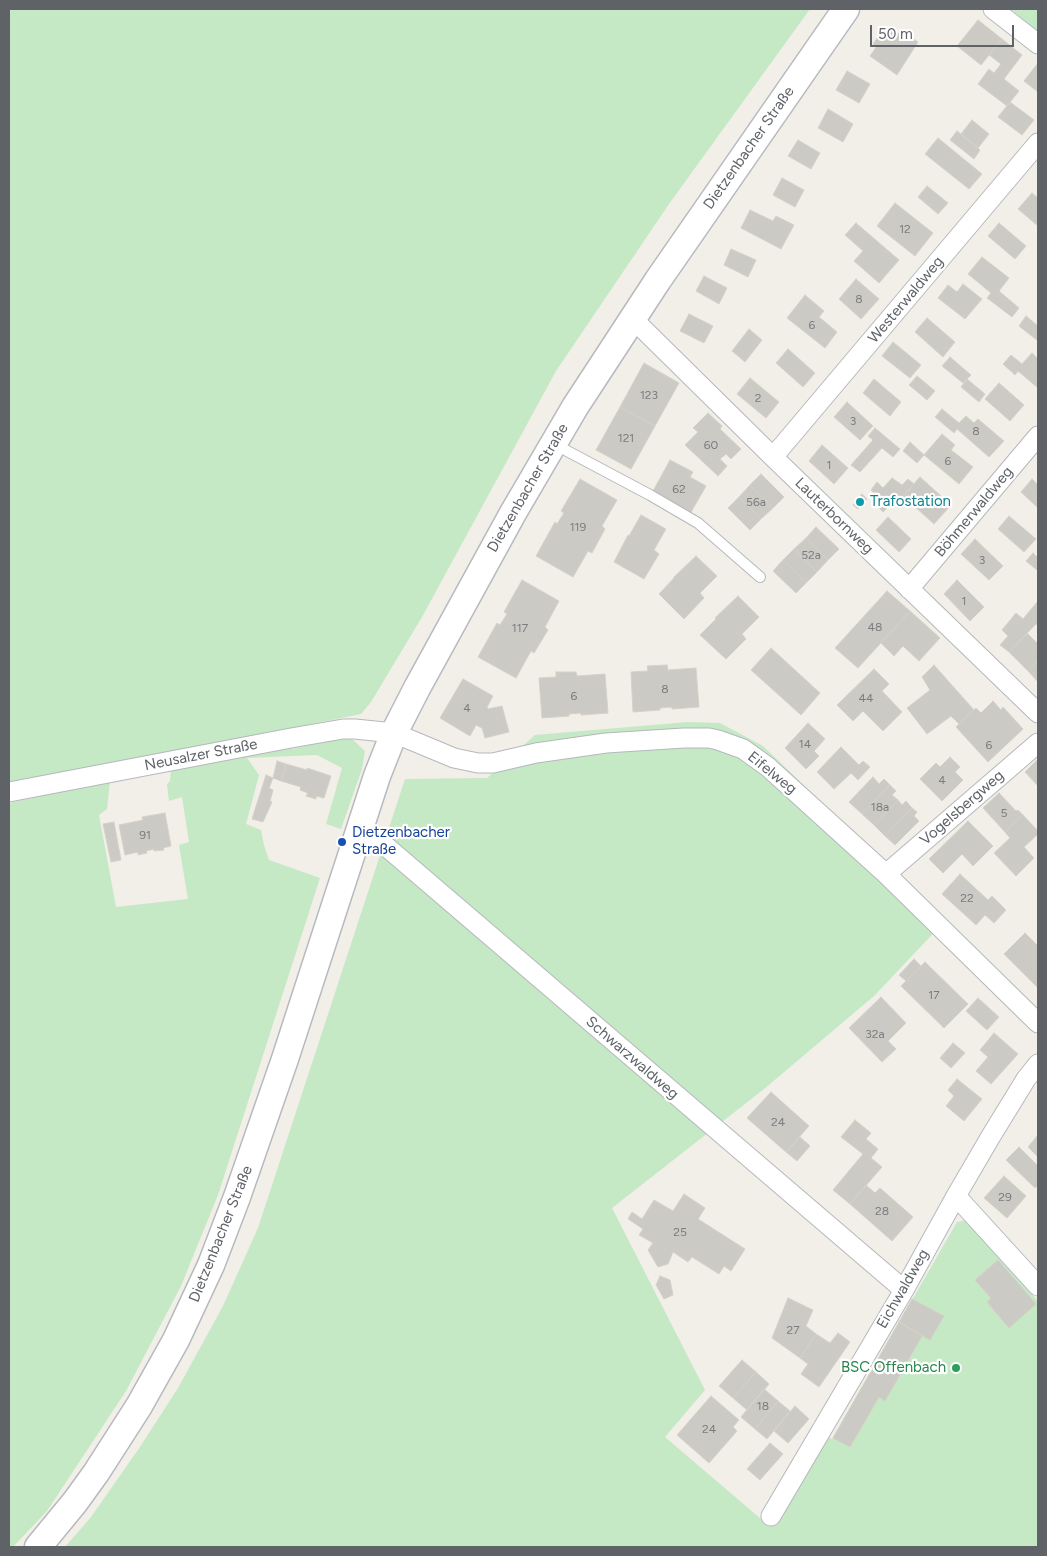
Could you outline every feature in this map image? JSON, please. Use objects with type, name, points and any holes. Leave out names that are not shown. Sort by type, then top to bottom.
[{"type":"main road","name":"Dietzenbacher Straße","points":[[38,1547],[96,1473],[139,1406],[176,1340],[211,1265],[282,1068],[361,825],[394,733],[449,628],[575,407],[632,318],[846,9]]},
{"type":"street","points":[[994,9],[1038,44]]},
{"type":"street","name":"Westerwaldweg","points":[[773,457],[1038,143]]},
{"type":"street","name":"Lauterbornweg","points":[[632,318],[1038,713]]},
{"type":"street","name":"Böhmerwaldweg","points":[[909,588],[1038,436]]},
{"type":"street","name":"Neusalzer Straße","points":[[9,792],[328,731],[355,729],[394,733]]},
{"type":"street","name":"Eifelweg","points":[[394,733],[454,758],[478,763],[493,763],[570,747],[614,742],[684,738],[708,738],[729,743],[743,749],[768,767],[886,874],[1038,1024]]},
{"type":"street","name":"Vogelsbergweg","points":[[886,874],[1038,743]]},
{"type":"street","name":"Schwarzwaldweg","points":[[361,825],[904,1290]]},
{"type":"street","name":"Eichwaldweg","points":[[771,1516],[904,1290],[956,1196],[1006,1112],[1038,1064]]},
{"type":"street","points":[[956,1196],[1038,1286]]},
{"type":"lane","points":[[554,444],[698,523],[760,577]]},
{"type":"green space","points":[[9,9],[810,9],[669,204],[556,371],[422,617],[371,702],[361,714],[9,782]]},
{"type":"green space","points":[[1011,9],[1038,9],[1038,32]]},
{"type":"green space","points":[[688,722],[720,723],[763,746],[945,921],[874,996],[764,1089],[612,1208],[705,1390],[665,1437],[761,1519],[771,1525],[823,1434],[832,1439],[957,1222],[966,1220],[1038,1301],[1038,1547],[65,1547],[91,1517],[178,1388],[223,1306],[258,1228],[405,779],[487,778],[535,735]]},
{"type":"green space","points":[[351,738],[365,751],[362,769],[341,829],[326,824],[342,768],[317,755],[247,758],[259,775],[246,824],[261,830],[269,860],[320,878],[218,1195],[181,1286],[126,1391],[47,1511],[13,1547],[9,1547],[9,803],[110,781],[107,809],[99,815],[116,907],[188,899],[179,845],[189,842],[182,797],[169,801],[167,784],[170,781],[171,771],[289,744],[292,749],[326,740]]},
{"type":"building","points":[[978,20],[1002,39],[981,65],[957,46]]},
{"type":"building","points":[[889,28],[907,39],[909,36],[918,42],[897,75],[870,56],[877,46],[873,44],[880,34],[883,37]]},
{"type":"building","points":[[1002,39],[1022,55],[1004,79],[1019,91],[1007,106],[978,84],[989,69],[994,73],[1001,64],[989,55]]},
{"type":"building","points":[[1038,63],[1038,92],[1024,81]]},
{"type":"building","points":[[847,71],[870,84],[859,103],[836,90]]},
{"type":"building","points":[[1010,102],[1034,120],[1022,135],[998,117]]},
{"type":"building","points":[[828,109],[853,124],[843,142],[818,128]]},
{"type":"building","points":[[972,120],[989,134],[978,148],[961,134]]},
{"type":"building","points":[[957,131],[980,150],[974,159],[950,140]]},
{"type":"building","points":[[938,138],[982,174],[969,189],[925,154]]},
{"type":"building","points":[[798,140],[820,153],[811,169],[788,156]]},
{"type":"building","points":[[782,178],[804,190],[795,207],[773,195]]},
{"type":"building","points":[[927,186],[948,203],[938,214],[918,197]]},
{"type":"building","points":[[1032,193],[1038,198],[1038,226],[1018,209]]},
{"type":"building","points":[[895,203],[933,233],[915,256],[877,226]]},
{"type":"building","points":[[750,210],[773,221],[776,216],[794,225],[781,249],[741,228]]},
{"type":"building","points":[[856,223],[899,260],[879,283],[854,261],[863,251],[845,235]]},
{"type":"building","points":[[999,223],[1026,246],[1015,259],[988,236]]},
{"type":"building","points":[[731,249],[756,260],[748,277],[724,265]]},
{"type":"building","points":[[982,257],[1009,278],[999,291],[1019,308],[1012,317],[987,298],[991,293],[968,274]]},
{"type":"building","points":[[704,276],[727,288],[719,304],[696,291]]},
{"type":"building","points":[[856,279],[879,299],[861,319],[839,299]]},
{"type":"building","points":[[963,284],[982,299],[965,319],[938,298],[948,285],[957,292]]},
{"type":"building","points":[[805,295],[824,311],[819,317],[837,332],[825,348],[787,318]]},
{"type":"building","points":[[689,314],[713,326],[704,343],[680,331]]},
{"type":"building","points":[[1026,316],[1038,326],[1038,341],[1019,326]]},
{"type":"building","points":[[927,318],[955,342],[943,357],[915,332]]},
{"type":"building","points":[[749,329],[762,340],[745,362],[732,351]]},
{"type":"building","points":[[893,342],[921,365],[910,378],[882,356]]},
{"type":"building","points":[[788,349],[815,373],[803,387],[776,363]]},
{"type":"building","points":[[1032,353],[1038,359],[1038,388],[1018,371],[1015,375],[1003,364],[1011,355],[1022,364]]},
{"type":"building","points":[[950,357],[971,375],[963,383],[942,366]]},
{"type":"building","points":[[644,363],[679,383],[655,426],[620,407]]},
{"type":"building","points":[[917,376],[935,391],[927,400],[909,385]]},
{"type":"building","points":[[750,378],[779,402],[766,418],[737,394]]},
{"type":"building","points":[[874,379],[901,402],[890,416],[863,393]]},
{"type":"building","points":[[967,379],[985,394],[979,402],[961,387]]},
{"type":"building","points":[[999,383],[1024,405],[1010,421],[985,399]]},
{"type":"building","points":[[847,402],[873,426],[860,440],[834,417]]},
{"type":"building","points":[[620,407],[655,426],[631,469],[596,450]]},
{"type":"building","points":[[942,409],[959,423],[966,416],[974,423],[978,419],[1004,441],[989,457],[957,429],[954,433],[935,417]]},
{"type":"building","points":[[708,413],[722,426],[720,429],[741,449],[731,459],[726,454],[720,459],[727,466],[718,476],[685,445],[698,432],[693,428]]},
{"type":"building","points":[[875,428],[900,449],[893,457],[882,448],[860,472],[851,465],[873,440],[868,436]]},
{"type":"building","points":[[942,434],[955,445],[951,450],[973,467],[959,484],[924,455]]},
{"type":"building","points":[[910,442],[924,455],[917,463],[903,451]]},
{"type":"building","points":[[822,445],[848,468],[834,484],[809,461]]},
{"type":"building","points":[[670,460],[693,472],[690,477],[706,486],[690,514],[652,493]]},
{"type":"building","points":[[761,474],[784,497],[773,508],[750,485]]},
{"type":"building","points":[[920,477],[951,505],[934,524],[903,496]]},
{"type":"building","points":[[892,478],[902,485],[908,479],[914,484],[903,496],[908,500],[903,507],[895,500],[883,512],[873,502],[877,497],[871,490],[877,482],[883,488]]},
{"type":"building","points":[[580,479],[617,500],[602,526],[605,529],[592,553],[588,551],[573,577],[536,556],[555,522],[557,524],[564,513],[561,511]]},
{"type":"building","points":[[1032,479],[1038,485],[1038,508],[1021,492]]},
{"type":"building","points":[[750,485],[773,508],[761,519],[739,497]]},
{"type":"building","name":"Trafostation","points":[[862,494],[867,499],[858,509],[853,505]]},
{"type":"building","points":[[739,497],[761,519],[750,530],[728,508]]},
{"type":"building","points":[[641,515],[666,529],[654,550],[659,554],[644,579],[614,562]]},
{"type":"building","points":[[1009,516],[1036,539],[1024,552],[998,529]]},
{"type":"building","points":[[888,517],[911,539],[899,552],[876,530]]},
{"type":"building","points":[[816,527],[839,549],[828,560],[806,538]]},
{"type":"building","points":[[806,538],[828,560],[817,572],[794,549]]},
{"type":"building","points":[[975,539],[1003,566],[989,580],[961,554]]},
{"type":"building","points":[[794,549],[817,572],[806,583],[783,560]]},
{"type":"building","points":[[1033,553],[1038,558],[1038,571],[1026,561]]},
{"type":"building","points":[[696,556],[717,576],[700,593],[704,598],[684,619],[659,594]]},
{"type":"building","points":[[783,560],[806,583],[796,593],[773,571]]},
{"type":"building","points":[[522,580],[559,601],[545,627],[548,630],[534,653],[531,651],[516,678],[478,657],[497,623],[500,625],[507,614],[504,612]]},
{"type":"building","points":[[957,580],[984,607],[970,621],[944,594]]},
{"type":"building","points":[[887,591],[910,611],[858,668],[835,648]]},
{"type":"building","points":[[738,596],[759,617],[742,634],[746,639],[726,659],[700,635]]},
{"type":"building","points":[[1038,601],[1038,625],[1036,624],[1009,652],[1000,645],[1008,636],[1002,630],[1016,613],[1023,619]]},
{"type":"building","points":[[910,611],[940,638],[919,661],[903,646],[894,656],[881,643]]},
{"type":"building","points":[[1027,633],[1038,644],[1038,660],[1028,671],[1009,652]]},
{"type":"building","points":[[771,648],[820,693],[801,715],[751,670]]},
{"type":"building","points":[[1038,660],[1038,682],[1028,671]]},
{"type":"building","points":[[667,665],[668,670],[696,668],[699,707],[672,709],[672,707],[633,712],[631,672],[648,671],[647,666]]},
{"type":"building","points":[[934,665],[974,710],[959,724],[951,716],[927,734],[907,708],[930,690],[922,677]]},
{"type":"building","points":[[874,669],[889,684],[882,691],[902,712],[883,731],[863,711],[853,721],[837,705]]},
{"type":"building","points":[[556,672],[576,672],[577,676],[605,674],[608,713],[581,715],[581,713],[542,718],[539,678],[556,677]]},
{"type":"building","points":[[463,679],[493,696],[487,707],[488,709],[502,706],[509,732],[485,738],[482,728],[476,725],[470,736],[440,718]]},
{"type":"building","points":[[993,701],[1001,710],[1003,707],[1023,729],[988,762],[956,727],[976,708],[981,713]]},
{"type":"building","points":[[808,723],[825,739],[814,751],[819,756],[806,769],[785,748]]},
{"type":"building","points":[[841,747],[859,765],[863,761],[870,767],[858,780],[851,773],[834,789],[817,772]]},
{"type":"building","points":[[950,757],[960,767],[955,772],[963,780],[942,801],[920,779],[936,763],[940,767]]},
{"type":"building","points":[[1038,759],[1038,786],[1025,772]]},
{"type":"building","points":[[277,761],[286,764],[281,781],[273,778]]},
{"type":"building","points":[[286,764],[307,770],[307,768],[331,776],[324,798],[316,796],[316,799],[306,796],[308,793],[300,790],[301,787],[281,781]]},
{"type":"building","points":[[266,775],[273,778],[269,788],[273,790],[270,801],[272,802],[263,822],[252,819]]},
{"type":"building","points":[[873,777],[879,784],[884,779],[890,785],[862,814],[849,802]]},
{"type":"building","points":[[890,785],[896,791],[892,795],[898,800],[874,825],[862,814]]},
{"type":"building","points":[[999,793],[1016,811],[1018,810],[1023,815],[1005,832],[983,808]]},
{"type":"building","points":[[898,800],[902,805],[906,801],[912,808],[885,836],[874,825]]},
{"type":"building","points":[[912,808],[917,812],[914,816],[919,821],[895,845],[885,836]]},
{"type":"building","points":[[165,813],[171,846],[163,848],[164,850],[154,851],[154,849],[138,855],[138,852],[125,855],[119,825],[143,820],[142,817]]},
{"type":"building","points":[[1023,815],[1038,831],[1038,834],[1024,847],[1034,858],[1016,876],[994,853],[1010,838],[1005,832]]},
{"type":"building","points":[[968,821],[993,846],[973,866],[962,854],[943,873],[929,859]]},
{"type":"building","points":[[114,822],[121,860],[111,862],[103,824]]},
{"type":"building","points":[[960,874],[988,900],[992,896],[1006,910],[994,923],[985,915],[976,925],[942,894]]},
{"type":"building","points":[[1025,933],[1038,946],[1038,988],[1004,954]]},
{"type":"building","points":[[914,959],[921,966],[906,981],[899,975]]},
{"type":"building","points":[[925,962],[968,1004],[944,1028],[901,986]]},
{"type":"building","points":[[881,997],[906,1023],[888,1041],[896,1049],[882,1062],[849,1028]]},
{"type":"building","points":[[978,998],[999,1017],[987,1030],[966,1011]]},
{"type":"building","points":[[994,1033],[1018,1054],[991,1084],[976,1071],[988,1057],[980,1050]]},
{"type":"building","points":[[953,1043],[965,1053],[951,1068],[940,1058]]},
{"type":"building","points":[[957,1079],[982,1099],[964,1121],[946,1106],[954,1096],[948,1090]]},
{"type":"building","points":[[771,1092],[809,1126],[786,1152],[747,1118]]},
{"type":"building","points":[[855,1120],[871,1133],[866,1139],[878,1149],[871,1158],[882,1167],[850,1204],[833,1190],[863,1154],[841,1137]]},
{"type":"building","points":[[1038,1135],[1038,1157],[1028,1147]]},
{"type":"building","points":[[800,1137],[810,1146],[797,1161],[786,1152]]},
{"type":"building","points":[[1019,1147],[1038,1166],[1038,1185],[1035,1188],[1006,1160]]},
{"type":"building","points":[[1004,1176],[1026,1196],[1007,1218],[984,1198]]},
{"type":"building","points":[[866,1185],[875,1193],[880,1188],[913,1217],[892,1241],[850,1204]]},
{"type":"building","points":[[684,1194],[705,1208],[698,1219],[745,1249],[731,1271],[724,1266],[719,1274],[692,1257],[688,1262],[673,1252],[668,1264],[658,1267],[648,1250],[653,1243],[639,1235],[643,1229],[628,1219],[632,1212],[642,1219],[654,1200],[673,1211]]},
{"type":"building","points":[[998,1260],[1036,1304],[1009,1328],[987,1302],[991,1298],[975,1280]]},
{"type":"building","points":[[660,1276],[670,1280],[673,1295],[664,1299],[656,1285]]},
{"type":"building","points":[[788,1298],[813,1310],[806,1326],[816,1334],[800,1358],[772,1338]]},
{"type":"building","points":[[912,1299],[944,1316],[930,1340],[899,1322]]},
{"type":"building","points":[[899,1322],[922,1336],[885,1401],[879,1397],[850,1447],[833,1438]]},
{"type":"building","points":[[838,1333],[850,1342],[819,1387],[801,1374],[808,1364],[800,1358],[816,1334],[830,1343]]},
{"type":"building","points":[[742,1360],[756,1372],[733,1398],[719,1386]]},
{"type":"building","points":[[756,1372],[769,1384],[747,1410],[733,1398]]},
{"type":"building","points":[[764,1389],[778,1401],[755,1429],[741,1417]]},
{"type":"building","points":[[711,1396],[739,1420],[733,1427],[737,1431],[709,1463],[677,1435]]},
{"type":"building","points":[[778,1401],[790,1411],[767,1439],[755,1429]]},
{"type":"building","points":[[795,1406],[809,1419],[788,1443],[774,1431]]},
{"type":"building","points":[[770,1443],[783,1454],[760,1480],[747,1469]]},
{"type":"place","name":"Trafostation","points":[[860,502]]},
{"type":"place","name":"Dietzenbacher Straße","points":[[342,842]]},
{"type":"place","name":"BSC Offenbach","points":[[956,1368]]}]
